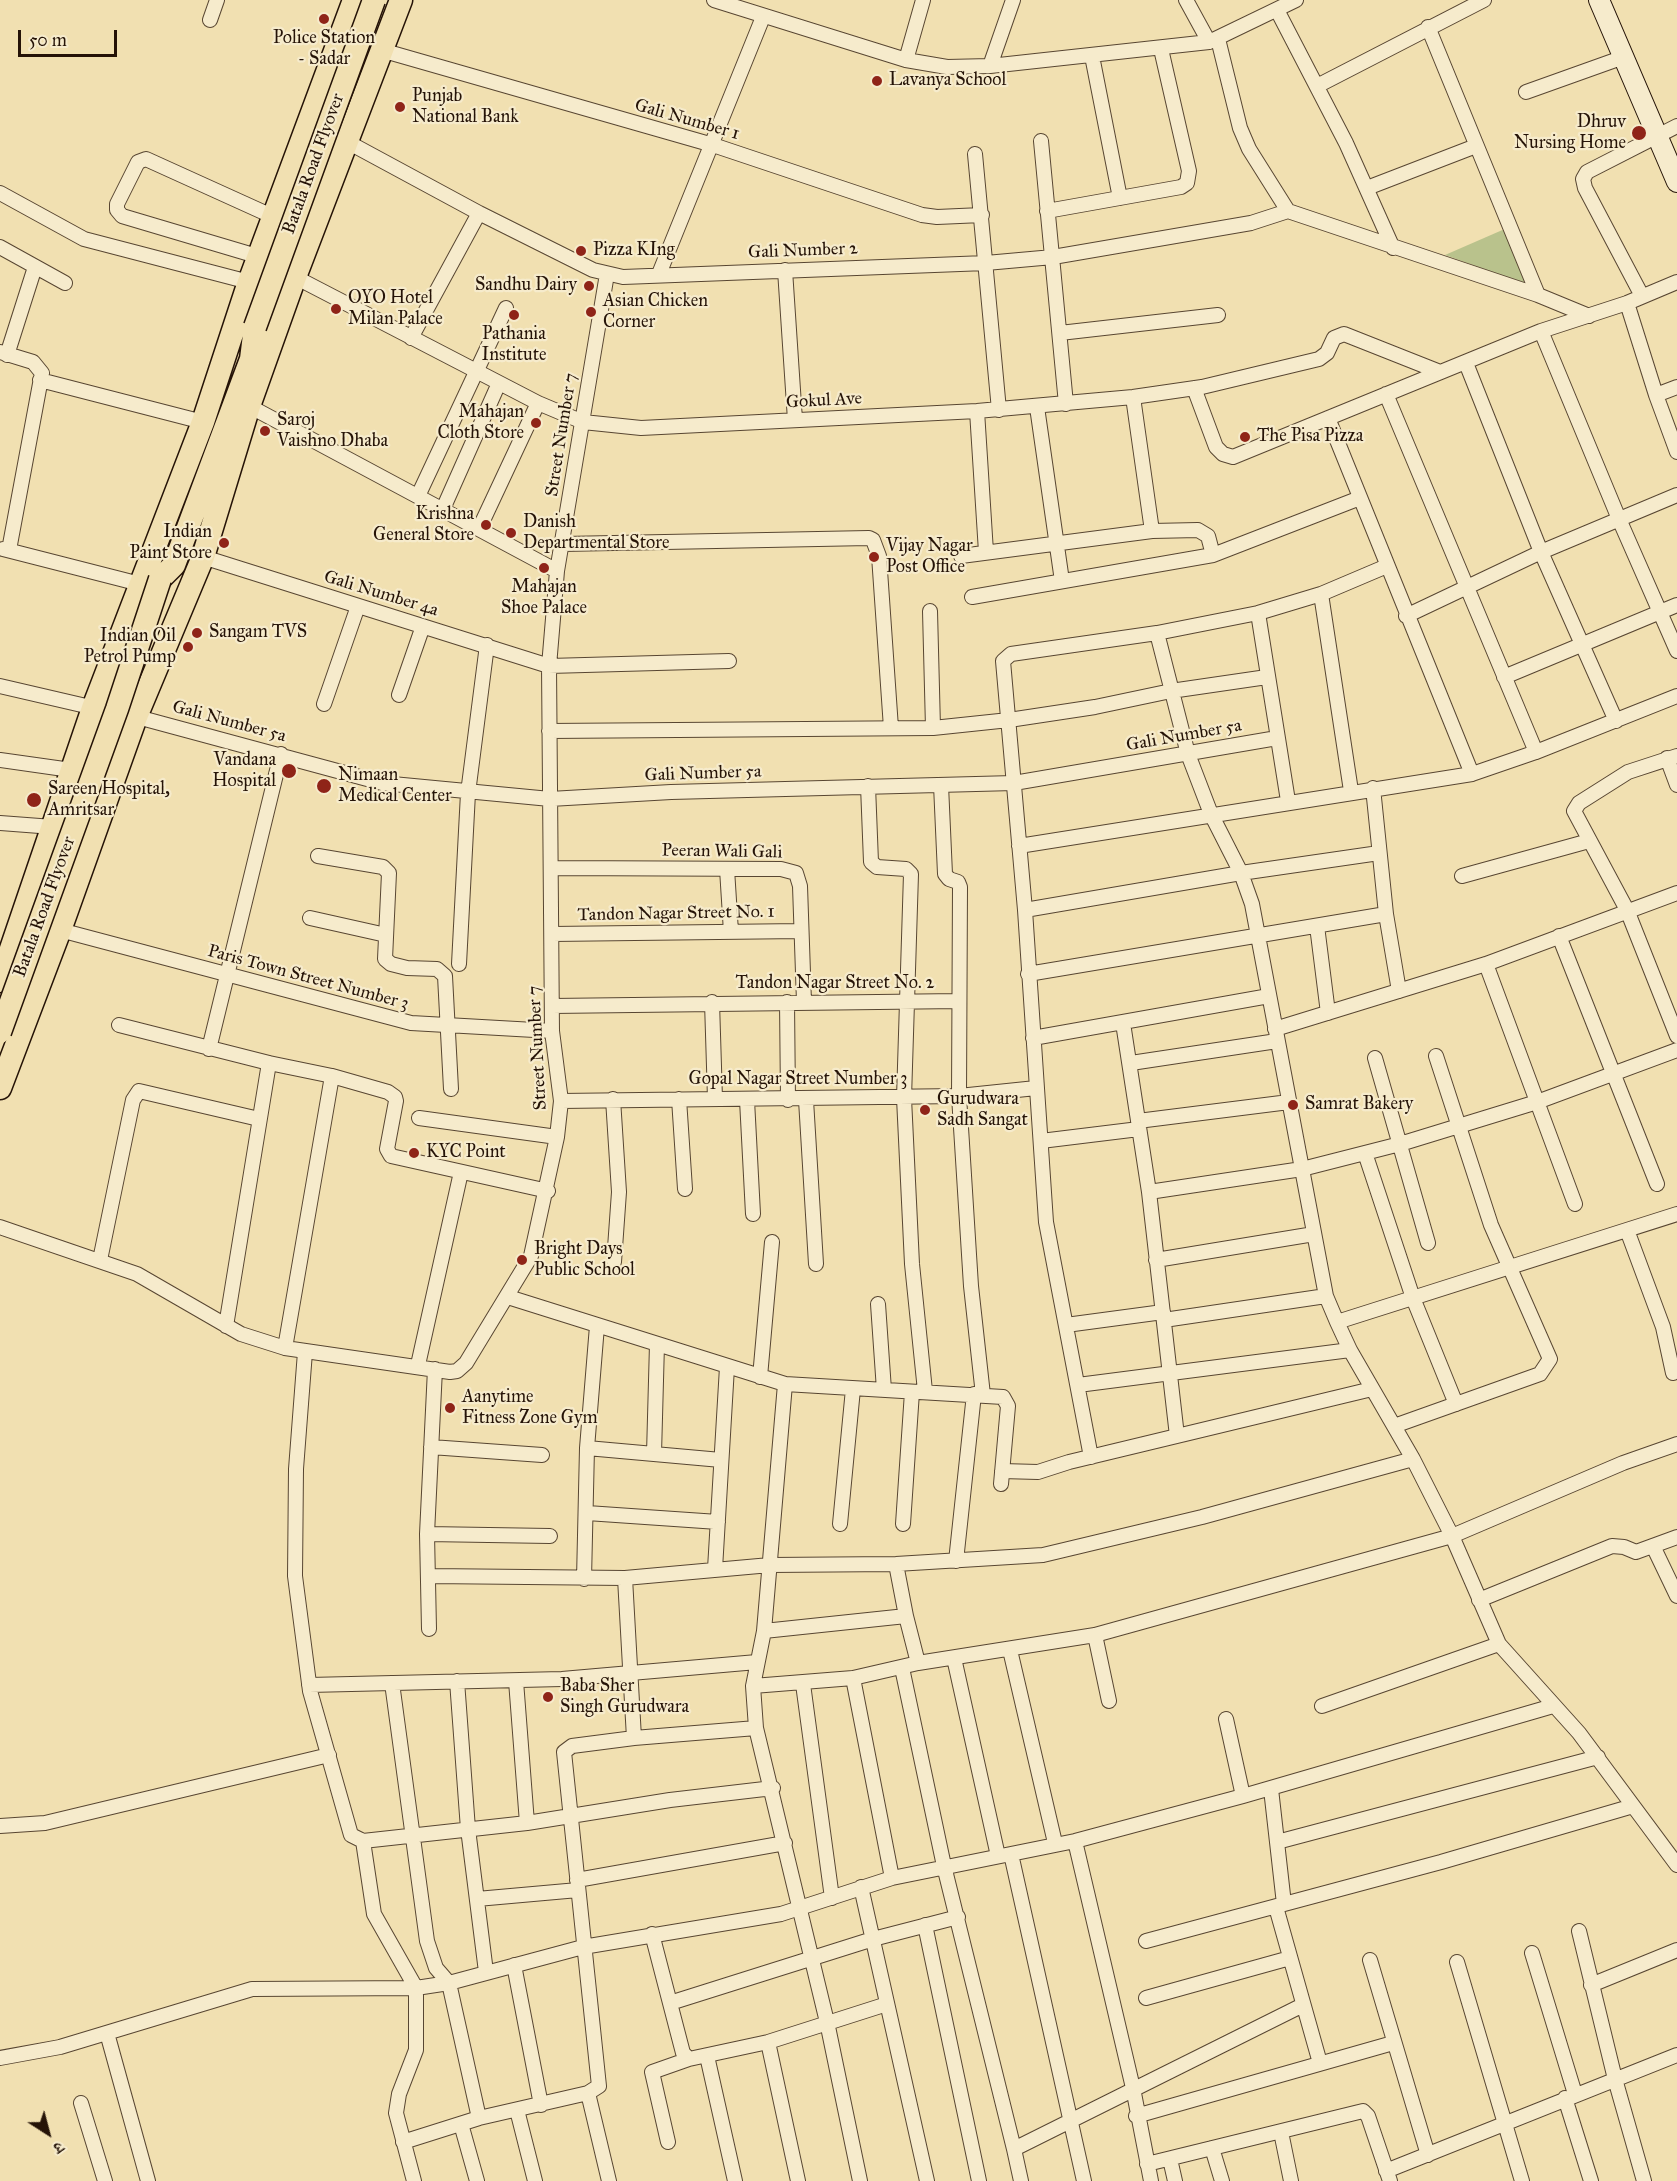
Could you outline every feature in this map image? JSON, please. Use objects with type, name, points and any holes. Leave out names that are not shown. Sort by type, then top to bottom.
[{"type":"main road","points":[[0,981],[93,708],[150,582],[249,282],[354,0]]},
{"type":"main road","name":"Batala Road Flyover","points":[[0,1032],[117,709],[150,582],[174,565],[251,359],[255,327],[374,0]]},
{"type":"main road","points":[[0,1088],[60,930],[135,717],[203,557],[249,406],[346,141],[401,0]]},
{"type":"street","points":[[210,20],[217,0]]},
{"type":"street","points":[[716,0],[763,17],[906,60],[947,67],[990,66],[1161,49],[1214,41],[1296,0]]},
{"type":"street","points":[[906,60],[923,0]]},
{"type":"street","points":[[990,66],[1013,0]]},
{"type":"street","points":[[1186,0],[1214,41],[1240,128],[1249,149],[1288,211],[1538,295],[1589,316]]},
{"type":"street","points":[[1317,86],[1484,0]]},
{"type":"street","points":[[1599,0],[1677,182]]},
{"type":"street","points":[[1277,10],[1367,188],[1393,248]]},
{"type":"street","points":[[659,274],[763,17]]},
{"type":"street","points":[[1428,27],[1538,295]]},
{"type":"street","points":[[1047,211],[1181,187],[1189,178],[1161,49]]},
{"type":"street","name":"Gali Number 1","points":[[381,50],[713,145],[922,215],[937,217],[982,215]]},
{"type":"street","points":[[1092,56],[1120,198]]},
{"type":"street","points":[[1526,92],[1624,57]]},
{"type":"street","name":"Gali Number 2","points":[[308,125],[346,141],[479,213],[607,274],[623,277],[986,263],[1053,257],[1251,223],[1288,211]]},
{"type":"street","points":[[1642,296],[1585,188],[1583,179],[1587,172],[1677,126]]},
{"type":"street","points":[[1041,141],[1066,404]]},
{"type":"street","points":[[1367,188],[1476,146]]},
{"type":"street","points":[[975,154],[999,410]]},
{"type":"street","points":[[260,257],[122,216],[117,210],[117,204],[138,162],[146,159],[274,217]]},
{"type":"street","points":[[0,193],[84,239],[249,282]]},
{"type":"street","points":[[411,338],[479,213]]},
{"type":"street","points":[[0,247],[65,283]]},
{"type":"street","points":[[34,267],[3,354],[38,364],[42,373],[5,549],[150,582]]},
{"type":"street","points":[[785,270],[795,420]]},
{"type":"street","name":"Street Number 7","points":[[0,1227],[137,1274],[240,1334],[305,1352],[450,1371],[462,1368],[508,1297],[531,1256],[548,1191],[561,1101],[552,1031],[549,666],[557,571],[607,274]]},
{"type":"street","name":"Gokul Ave","points":[[295,278],[538,403],[583,422],[660,428],[999,410],[1133,397],[1194,388],[1319,359],[1327,353],[1334,338],[1344,334],[1440,372]]},
{"type":"street","points":[[1194,388],[1216,447],[1228,457],[1240,455],[1541,331],[1627,303],[1677,282]]},
{"type":"street","points":[[1627,303],[1677,452]]},
{"type":"street","points":[[418,496],[506,308]]},
{"type":"street","points":[[1060,333],[1218,315]]},
{"type":"street","points":[[1541,331],[1677,651]]},
{"type":"street","points":[[1466,363],[1541,552],[1580,645],[1616,721]]},
{"type":"street","points":[[40,381],[203,422]]},
{"type":"street","points":[[443,509],[499,383]]},
{"type":"street","points":[[1656,395],[1677,387]]},
{"type":"street","points":[[1386,394],[1536,753]]},
{"type":"street","points":[[1133,397],[1152,531]]},
{"type":"street","points":[[479,529],[538,403]]},
{"type":"street","points":[[249,406],[557,571]]},
{"type":"street","points":[[1037,407],[1062,581]]},
{"type":"street","points":[[976,411],[986,552]]},
{"type":"street","points":[[1328,418],[1406,616],[1472,774]]},
{"type":"street","points":[[1406,616],[1541,552],[1677,495]]},
{"type":"street","points":[[972,597],[1213,555],[1360,498]]},
{"type":"street","points":[[961,556],[1152,531],[1204,532],[1213,555]]},
{"type":"street","points":[[563,544],[869,538],[873,540],[879,556],[891,728]]},
{"type":"street","name":"Gali Number 4a","points":[[203,557],[549,666]]},
{"type":"street","points":[[1091,1457],[1046,1222],[1024,910],[1003,668],[1006,656],[1157,633],[1258,613],[1322,594],[1387,566]]},
{"type":"street","points":[[1322,594],[1351,792]]},
{"type":"street","points":[[1504,677],[1677,605]]},
{"type":"street","points":[[324,704],[358,606]]},
{"type":"street","points":[[930,611],[933,728]]},
{"type":"street","points":[[1258,613],[1288,801]]},
{"type":"street","points":[[399,695],[423,626]]},
{"type":"street","points":[[1157,633],[1188,754],[1211,814],[1241,873],[1259,934],[1326,1296],[1350,1350],[1413,1459],[1452,1536],[1499,1644],[1598,1757],[1677,1864]]},
{"type":"street","points":[[459,964],[468,793],[487,645]]},
{"type":"street","points":[[549,666],[729,661]]},
{"type":"street","points":[[549,731],[933,728],[1009,720],[1095,707],[1171,691],[1267,677]]},
{"type":"street","name":"Gali Number 5a","points":[[0,686],[281,754],[381,783],[550,799],[867,786],[1014,783],[1277,738]]},
{"type":"street","points":[[1019,846],[1288,801],[1472,774],[1536,753],[1677,696]]},
{"type":"street","points":[[209,1049],[281,754]]},
{"type":"street","points":[[1677,785],[1672,757],[1628,772],[1575,806],[1576,815],[1627,910],[1677,1036]]},
{"type":"street","points":[[0,760],[71,770]]},
{"type":"street","points":[[941,785],[945,874],[949,879],[958,882],[960,887],[958,1096],[979,1394],[956,1561]]},
{"type":"street","points":[[867,786],[871,862],[877,867],[906,869],[911,874],[904,1098],[919,1391],[903,1524]]},
{"type":"street","points":[[1373,788],[1386,914],[1399,991]]},
{"type":"street","points":[[0,823],[53,827]]},
{"type":"street","points":[[1462,876],[1589,841]]},
{"type":"street","points":[[1024,910],[1241,873],[1379,853]]},
{"type":"street","points":[[318,856],[383,867],[389,873],[385,955],[388,963],[414,969],[437,969],[444,972],[450,1027],[451,1089]]},
{"type":"street","name":"Peeran Wali Gali","points":[[552,868],[781,869],[796,873],[800,886],[804,1002]]},
{"type":"street","points":[[727,869],[731,932]]},
{"type":"street","points":[[1131,1063],[1276,1035],[1328,1013],[1486,964],[1677,893]]},
{"type":"street","points":[[1028,974],[1386,914]]},
{"type":"street","points":[[310,918],[386,935]]},
{"type":"street","points":[[1317,926],[1328,1013]]},
{"type":"street","name":"Paris Town Street Number 3","points":[[60,930],[411,1023],[552,1031]]},
{"type":"street","name":"Tandon Nagar Street No. 1","points":[[552,934],[801,931]]},
{"type":"street","points":[[1559,936],[1657,1184]]},
{"type":"street","points":[[1486,964],[1575,1204]]},
{"type":"street","points":[[1033,1038],[1269,996]]},
{"type":"street","name":"Tandon Nagar Street No. 2","points":[[552,1006],[712,1002],[959,1001]]},
{"type":"street","points":[[712,1002],[715,1100]]},
{"type":"street","points":[[787,1002],[788,1100]]},
{"type":"street","points":[[1124,1023],[1149,1192],[1177,1436]]},
{"type":"street","points":[[119,1025],[209,1049],[332,1076],[388,1092],[395,1097],[387,1149],[391,1156],[548,1191]]},
{"type":"street","points":[[1149,1192],[1302,1169],[1400,1144],[1537,1102],[1677,1050]]},
{"type":"street","points":[[1394,1426],[1540,1374],[1549,1364],[1548,1353],[1480,1197],[1460,1126],[1436,1056]]},
{"type":"street","points":[[1375,1058],[1428,1243]]},
{"type":"street","points":[[226,1326],[269,1063]]},
{"type":"street","points":[[285,1348],[332,1076]]},
{"type":"street","name":"Gopal Nagar Street Number 3","points":[[561,1101],[904,1098],[958,1096],[1035,1088]]},
{"type":"street","points":[[94,1259],[133,1100],[139,1091],[259,1119]]},
{"type":"street","points":[[613,1099],[619,1192],[614,1262]]},
{"type":"street","points":[[679,1099],[685,1189]]},
{"type":"street","points":[[747,1100],[753,1214]]},
{"type":"street","points":[[806,1100],[816,1264]]},
{"type":"street","points":[[1041,1141],[1289,1102]]},
{"type":"street","points":[[419,1118],[557,1137]]},
{"type":"street","points":[[1365,1153],[1413,1298],[1456,1404]]},
{"type":"street","points":[[418,1365],[461,1172]]},
{"type":"street","points":[[1337,1322],[1677,1214]]},
{"type":"street","points":[[1627,1230],[1663,1327],[1673,1374]]},
{"type":"street","points":[[1156,1260],[1314,1234]]},
{"type":"street","points":[[760,1377],[772,1242]]},
{"type":"street","points":[[1066,1325],[1164,1316],[1326,1296]]},
{"type":"street","points":[[508,1297],[785,1384],[1003,1397],[1008,1406],[1002,1478],[1038,1472],[1372,1389]]},
{"type":"street","points":[[878,1304],[884,1390]]},
{"type":"street","points":[[584,1579],[587,1448],[597,1326]]},
{"type":"street","points":[[654,1454],[657,1344]]},
{"type":"street","points":[[1078,1385],[1350,1350]]},
{"type":"street","points":[[305,1352],[296,1469],[294,1542],[309,1685],[347,1829],[351,1835],[363,1841],[527,1823],[670,1800],[773,1788]]},
{"type":"street","points":[[715,1569],[727,1366]]},
{"type":"street","points":[[429,1629],[427,1533],[435,1369]]},
{"type":"street","points":[[785,1384],[764,1631],[753,1686],[756,1728],[773,1788],[810,1958],[827,2022],[860,2181]]},
{"type":"street","points":[[840,1524],[853,1389]]},
{"type":"street","points":[[753,1686],[803,1684],[853,1678],[918,1663],[1095,1635],[1452,1536],[1623,1463],[1677,1444]]},
{"type":"street","points":[[431,1447],[542,1455]]},
{"type":"street","points":[[587,1448],[721,1460]]},
{"type":"street","points":[[429,1576],[625,1578],[770,1565],[896,1564],[1069,1551],[1413,1459]]},
{"type":"street","points":[[587,1513],[718,1522]]},
{"type":"street","points":[[427,1533],[550,1536]]},
{"type":"street","points":[[1479,1600],[1612,1546],[1624,1547],[1636,1552],[1677,1537]]},
{"type":"street","points":[[1653,1546],[1677,1596]]},
{"type":"street","points":[[896,1564],[918,1663]]},
{"type":"street","points":[[625,1578],[634,1738]]},
{"type":"street","points":[[764,1631],[906,1616]]},
{"type":"street","points":[[1095,1635],[1109,1701]]},
{"type":"street","points":[[1322,1706],[1499,1644]]},
{"type":"street","points":[[1010,1650],[1054,1843]]},
{"type":"street","points":[[954,1658],[1084,2181]]},
{"type":"street","points":[[309,1685],[516,1681],[757,1662]]},
{"type":"street","points":[[902,1668],[944,1866],[1021,2181]]},
{"type":"street","points":[[853,1678],[892,1878]]},
{"type":"street","points":[[457,1681],[468,1829],[486,1972]]},
{"type":"street","points":[[516,1681],[527,1823]]},
{"type":"street","points":[[392,1683],[427,1941],[436,1968],[449,1983],[479,2118]]},
{"type":"street","points":[[803,1684],[832,1898]]},
{"type":"street","points":[[0,2058],[37,2053],[252,1989],[416,1988],[449,1983],[583,1947],[781,1914],[892,1878],[1054,1843],[1075,1841],[1271,1789],[1553,1706]]},
{"type":"street","points":[[1226,1719],[1243,1796]]},
{"type":"street","points":[[403,2142],[479,2118],[596,2090],[599,2080],[564,1752],[572,1746],[634,1738],[756,1728]]},
{"type":"street","points":[[0,1826],[45,1823],[329,1755]]},
{"type":"street","points":[[1277,1842],[1598,1757]]},
{"type":"street","points":[[1271,1789],[1277,1842],[1280,1906],[1290,1958],[1320,2063]]},
{"type":"street","points":[[1146,1941],[1280,1906],[1633,1806]]},
{"type":"street","points":[[363,1841],[368,1888],[374,1914],[416,1988],[416,2050],[396,2104],[396,2114],[414,2181]]},
{"type":"street","points":[[1075,1841],[1133,2088],[1136,2116],[1151,2181]]},
{"type":"street","points":[[477,1899],[578,1885],[785,1843]]},
{"type":"street","points":[[861,1887],[927,2181]]},
{"type":"street","points":[[670,2003],[873,1938],[958,1917]]},
{"type":"street","points":[[925,1925],[979,2181]]},
{"type":"street","points":[[1579,1931],[1615,2079],[1644,2181]]},
{"type":"street","points":[[652,1934],[683,2053],[689,2059]]},
{"type":"street","points":[[1591,1985],[1677,1950]]},
{"type":"street","points":[[1532,1953],[1591,2181]]},
{"type":"street","points":[[1146,1998],[1290,1958]]},
{"type":"street","points":[[1370,1960],[1428,2155]]},
{"type":"street","points":[[1457,1962],[1522,2181]]},
{"type":"street","points":[[514,1965],[541,2105]]},
{"type":"street","points":[[668,2142],[652,2072],[689,2059],[768,2042],[887,2004]]},
{"type":"street","points":[[1014,2149],[1303,2005]]},
{"type":"street","points":[[107,2033],[148,2181]]},
{"type":"street","points":[[768,2042],[798,2181]]},
{"type":"street","points":[[1136,2116],[1393,2043]]},
{"type":"street","points":[[1147,2164],[1363,2111],[1368,2116],[1388,2176],[1428,2155],[1504,2123],[1677,2055]]},
{"type":"street","points":[[707,2056],[735,2181]]},
{"type":"street","points":[[588,2093],[609,2181]]},
{"type":"street","points":[[81,2103],[105,2181]]},
{"type":"street","points":[[517,2110],[535,2181]]},
{"type":"street","points":[[461,2124],[477,2181]]},
{"type":"street","points":[[1281,2132],[1291,2181]]},
{"type":"street","points":[[1212,2148],[1222,2181]]},
{"type":"street","points":[[1170,2159],[1175,2181]]},
{"type":"green space","points":[[1507,228],[1528,285],[1445,255]]},
{"type":"place","name":"Police Station - Sadar","points":[[324,19]]},
{"type":"place","name":"Lavanya School","points":[[877,81]]},
{"type":"place","name":"Punjab National Bank","points":[[400,107]]},
{"type":"place","name":"Dhruv Nursing Home","points":[[1639,133]]},
{"type":"place","name":"Pizza KIng","points":[[581,251]]},
{"type":"place","name":"Sandhu Dairy","points":[[589,286]]},
{"type":"place","name":"OYO Hotel Milan Palace","points":[[336,309]]},
{"type":"place","name":"Asian Chicken Corner","points":[[591,312]]},
{"type":"place","name":"Pathania Institute","points":[[514,315]]},
{"type":"place","name":"Mahajan Cloth Store","points":[[536,423]]},
{"type":"place","name":"Saroj Vaishno Dhaba","points":[[265,431]]},
{"type":"place","name":"The Pisa Pizza","points":[[1245,437]]},
{"type":"place","name":"Krishna General Store","points":[[486,525]]},
{"type":"place","name":"Danish Departmental Store","points":[[511,533]]},
{"type":"place","name":"Indian Paint Store","points":[[224,543]]},
{"type":"place","name":"Vijay Nagar Post Office","points":[[874,557]]},
{"type":"place","name":"Mahajan Shoe Palace","points":[[544,568]]},
{"type":"place","name":"Sangam TVS","points":[[197,633]]},
{"type":"place","name":"Indian Oil Petrol Pump","points":[[188,647]]},
{"type":"place","name":"Vandana Hospital","points":[[289,771]]},
{"type":"place","name":"Nimaan Medical Center","points":[[324,786]]},
{"type":"place","name":"Sareen Hospital, Amritsar","points":[[34,800]]},
{"type":"place","name":"Samrat Bakery","points":[[1293,1105]]},
{"type":"place","name":"Gurudwara Sadh Sangat","points":[[925,1110]]},
{"type":"place","name":"KYC Point","points":[[414,1153]]},
{"type":"place","name":"Bright Days Public School","points":[[522,1260]]},
{"type":"place","name":"Aanytime Fitness Zone Gym","points":[[450,1408]]},
{"type":"place","name":"Baba Sher Singh Gurudwara","points":[[548,1697]]}]
